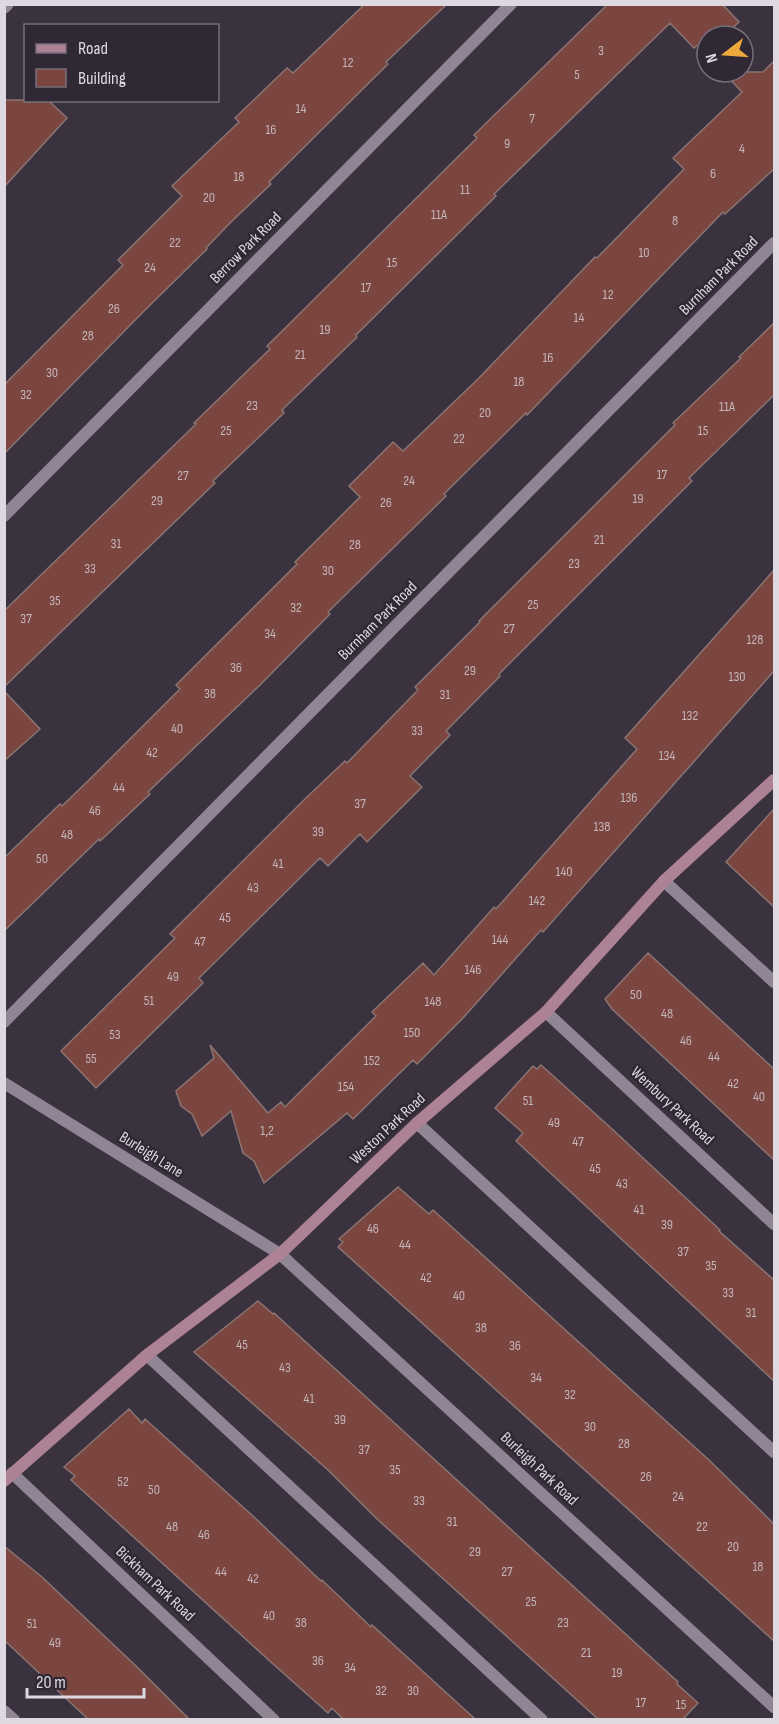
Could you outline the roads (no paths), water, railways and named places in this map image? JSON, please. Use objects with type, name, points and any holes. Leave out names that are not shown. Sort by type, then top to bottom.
[{"type":"street","points":[[4,8],[8,4]]},
{"type":"street","name":"Berrow Park Road","points":[[4,516],[511,4]]},
{"type":"street","name":"Burnham Park Road","points":[[4,1022],[774,243]]},
{"type":"street","name":"Weston Park Road","points":[[8,1477],[147,1355],[280,1254],[417,1123],[546,1012],[664,881],[774,780]]},
{"type":"street","points":[[664,881],[774,982]]},
{"type":"street","name":"Wembury Park Road","points":[[546,1012],[774,1224]]},
{"type":"street","name":"Burleigh Lane","points":[[4,1083],[280,1254]]},
{"type":"street","points":[[417,1123],[774,1452]]},
{"type":"street","name":"Burleigh Park Road","points":[[280,1254],[774,1707]]},
{"type":"street","points":[[147,1355],[542,1719]]},
{"type":"street","name":"Bickham Park Road","points":[[8,1477],[274,1719]]},
{"type":"street","points":[[4,1711],[14,1719]]}]
